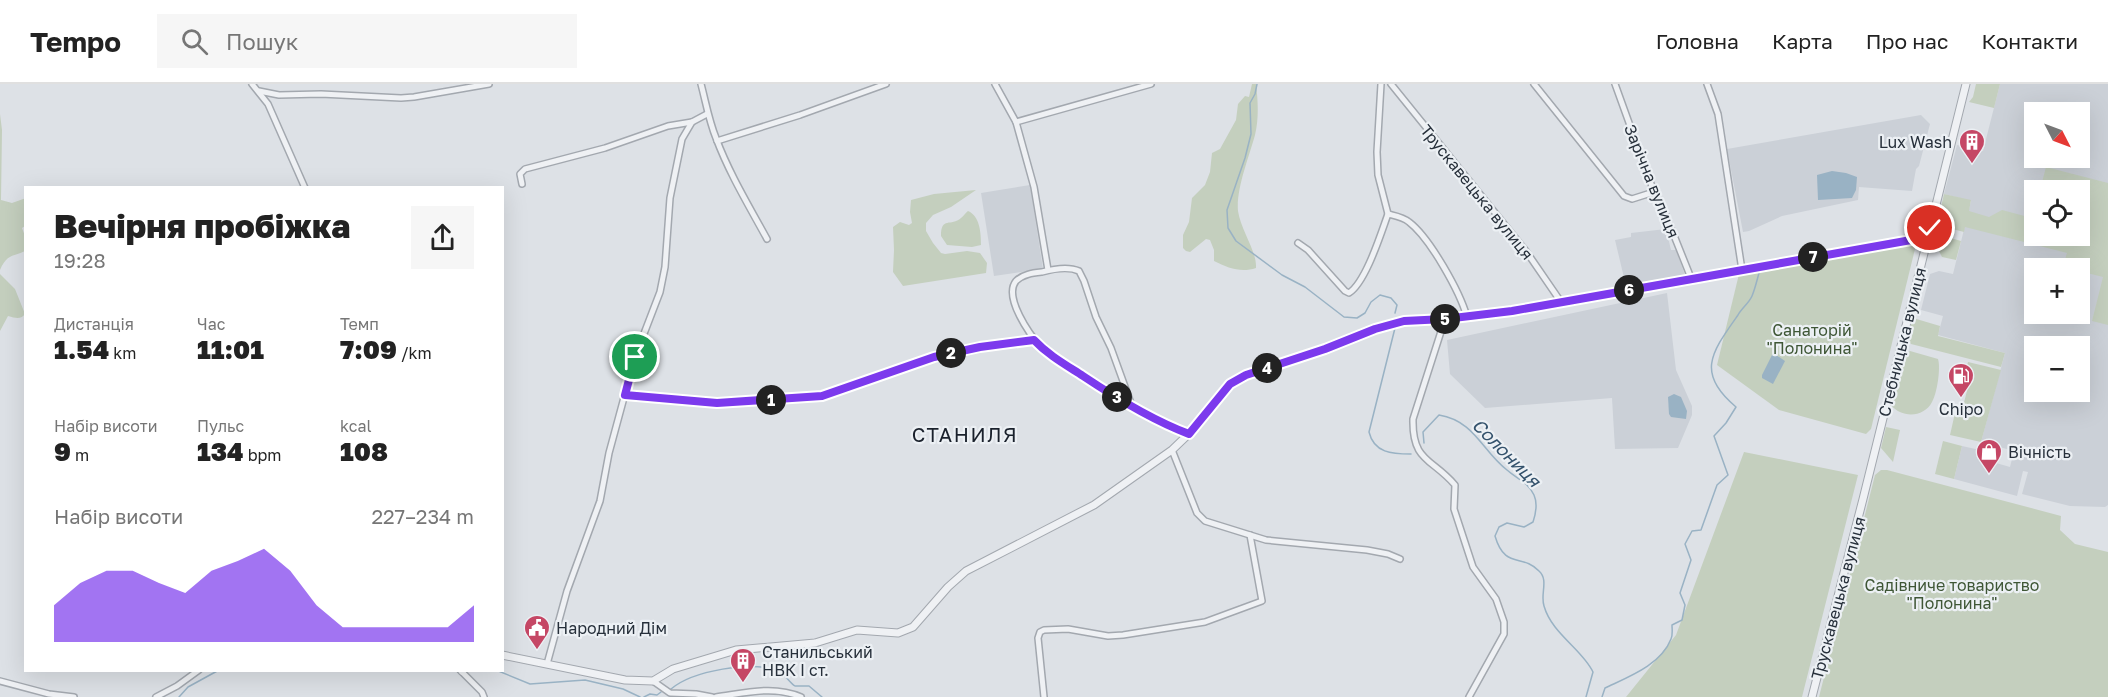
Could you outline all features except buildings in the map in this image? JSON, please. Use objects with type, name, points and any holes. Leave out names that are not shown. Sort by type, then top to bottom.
[{"type":"street","points":[[252,84],[268,104],[304,186]]},
{"type":"street","points":[[259,91],[279,95],[321,94],[414,98],[489,84]]},
{"type":"street","points":[[701,84],[707,114],[717,141],[767,239]]},
{"type":"street","points":[[717,141],[801,115],[886,84]]},
{"type":"street","points":[[995,84],[1016,122],[1034,187],[1048,270]]},
{"type":"street","points":[[1016,122],[1151,84]]},
{"type":"street","points":[[1298,243],[1308,250],[1345,291],[1349,293],[1352,291],[1375,251],[1388,214],[1378,175],[1381,84]]},
{"type":"street","name":"Трускавецька вулиця","points":[[1390,84],[1526,251],[1561,302]]},
{"type":"street","points":[[1534,84],[1621,193],[1632,198],[1654,192]]},
{"type":"street","name":"Зарічна вулиця","points":[[1615,84],[1654,192],[1665,213],[1691,278]]},
{"type":"street","points":[[1707,84],[1718,114],[1743,270]]},
{"type":"street","name":"Стебницька вулиця","points":[[1863,499],[1925,237],[1966,84]]},
{"type":"street","points":[[522,184],[520,174],[525,169],[605,148],[668,126],[692,122],[707,114]]},
{"type":"street","points":[[547,664],[567,591],[600,501],[609,453],[635,357],[663,281],[670,198],[682,139],[692,122]]},
{"type":"street","points":[[1388,214],[1407,221],[1423,236],[1464,306],[1467,317]]},
{"type":"street","points":[[504,655],[625,680],[653,681],[673,669],[736,650],[815,643],[857,630],[905,632],[914,627],[948,587],[966,571],[1094,505],[1172,450],[1189,434],[1230,384],[1246,375],[1404,321],[1467,317],[1561,302],[1925,237]]},
{"type":"street","points":[[1132,406],[1111,348],[1093,310],[1082,275],[1076,269],[1069,268],[1048,270],[1017,280],[1013,286],[1014,304],[1034,340],[1060,361],[1132,406],[1165,425],[1189,434]]},
{"type":"street","points":[[1445,319],[1413,418],[1413,432],[1416,445],[1428,463],[1455,485],[1454,509],[1473,567],[1496,599],[1503,615],[1504,634],[1469,697]]},
{"type":"street","points":[[625,395],[717,403],[822,396],[934,357],[980,347],[1034,340]]},
{"type":"street","points":[[1172,450],[1197,513],[1210,524],[1266,540],[1367,550],[1388,554],[1400,560]]},
{"type":"street","name":"Трускавецька вулиця","points":[[1812,697],[1863,499]]},
{"type":"street","points":[[1044,697],[1038,638],[1040,632],[1044,630],[1068,629],[1108,636],[1123,635],[1205,622],[1262,601],[1250,535]]},
{"type":"street","points":[[156,697],[165,695],[196,672]]},
{"type":"street","points":[[462,672],[482,692],[484,697]]},
{"type":"street","points":[[0,681],[49,694],[74,697]]},
{"type":"street","points":[[653,681],[670,693],[712,697]]},
{"type":"street","points":[[716,697],[774,690],[787,691],[801,697]]},
{"type":"shaded area","points":[[2000,84],[2108,84],[2108,505],[2105,507],[2070,506],[2022,494],[2028,472],[2023,471],[2017,496],[1954,479],[1962,446],[1980,450],[1989,461],[2010,467],[2014,451],[1981,442],[2005,353],[1938,335],[1943,316],[1921,310],[1930,274],[1939,271],[1953,274],[1971,201],[1944,194],[1957,145],[1983,151]]},
{"type":"shaded area","points":[[1921,115],[1930,124],[1919,166],[1916,169],[1912,191],[1859,187],[1858,200],[1782,216],[1743,232],[1727,149]]},
{"type":"shaded area","points":[[1030,185],[1043,269],[994,276],[981,193]]},
{"type":"shaded area","points":[[1666,229],[1671,250],[1676,250],[1685,275],[1626,286],[1615,240],[1631,237],[1631,233]]},
{"type":"shaded area","points":[[1667,293],[1676,370],[1692,406],[1692,415],[1678,448],[1615,449],[1612,398],[1485,408],[1450,374],[1447,340]]},
{"type":"green space","points":[[1252,84],[1256,84],[1257,123],[1241,183],[1238,211],[1256,261],[1256,268],[1240,270],[1214,261],[1214,250],[1210,240],[1206,239],[1190,252],[1186,251],[1183,248],[1183,235],[1189,222],[1192,198],[1205,185],[1210,172],[1212,153],[1220,149],[1236,120],[1238,104],[1245,96],[1249,97]]},
{"type":"green space","points":[[1976,84],[2000,84],[1994,108],[1969,102],[1973,97]]},
{"type":"green space","points":[[0,114],[2,130],[1,200],[12,203],[24,199],[24,227],[22,228],[24,251],[13,255],[0,270]]},
{"type":"green space","points":[[2046,168],[2050,168],[2108,183],[2108,325],[2092,321],[2103,277],[2090,274],[2090,258],[2066,258],[2067,253],[2040,246],[2090,246],[2090,180],[2043,180]]},
{"type":"green space","points":[[976,190],[951,207],[933,215],[926,223],[926,231],[941,253],[967,251],[980,253],[987,263],[986,273],[903,286],[893,272],[893,227],[900,222],[909,225],[912,223],[911,200],[934,194]]},
{"type":"green space","points":[[1944,194],[1971,200],[1969,211],[1989,217],[2002,210],[2024,216],[2024,242],[1965,227],[1964,232],[1937,225]]},
{"type":"green space","points":[[968,211],[977,221],[981,245],[972,247],[947,245],[941,236],[943,226],[957,221]]},
{"type":"green space","points":[[1937,234],[1961,241],[1956,260],[1942,257],[1935,243]]},
{"type":"green space","name":"Санаторій \"Полонина\"","points":[[1911,243],[1915,249],[1871,429],[1866,434],[1779,410],[1717,365],[1739,274]]},
{"type":"green space","points":[[0,274],[15,289],[24,315],[20,318],[8,316],[0,331]]},
{"type":"green space","points":[[1913,318],[1940,326],[1938,336],[2005,353],[2001,367],[1911,344],[1907,340]]},
{"type":"green space","points":[[1910,351],[1938,359],[1939,368],[1937,387],[1932,402],[1924,411],[1906,414],[1891,405],[1904,355]]},
{"type":"green space","points":[[1968,362],[2001,370],[1981,442],[1950,435],[1955,413],[1961,414],[1968,387],[1963,381]]},
{"type":"green space","points":[[1886,427],[1900,430],[1893,462],[1881,448]]},
{"type":"green space","points":[[1943,441],[1962,446],[1954,479],[1935,474]]},
{"type":"green space","name":"Садівниче товариство \"Полонина\"","points":[[1744,452],[1858,475],[1802,697],[1626,697],[1676,635]]},
{"type":"green space","name":"Садівниче товариство \"Полонина\"","points":[[1881,470],[2061,516],[2060,530],[2075,544],[2108,552],[2108,697],[1819,697],[1875,475]]},
{"type":"water","points":[[1832,171],[1857,177],[1856,190],[1852,198],[1818,200],[1817,175]]},
{"type":"water","points":[[1773,353],[1785,361],[1773,384],[1762,378],[1762,375]]},
{"type":"water","points":[[1674,394],[1681,397],[1687,411],[1686,419],[1671,417],[1669,414],[1668,397]]},
{"type":"waterway","name":"Солониця","points":[[1257,84],[1250,103],[1251,134],[1227,210],[1228,228],[1236,241],[1282,275],[1305,287],[1344,317],[1357,318],[1365,313],[1371,302],[1380,295],[1391,298],[1397,305],[1395,313]]},
{"type":"waterway","points":[[1602,697],[1605,688],[1633,675],[1660,656],[1671,639],[1672,625],[1682,620],[1685,605],[1680,593],[1691,560],[1685,544],[1692,531],[1701,530],[1717,485],[1728,475],[1714,436],[1736,407],[1723,395],[1715,383],[1712,362],[1721,340],[1751,299],[1759,273]]},
{"type":"waterway","name":"Солониця","points":[[1395,328],[1369,432],[1371,439],[1379,448],[1391,453],[1411,454]]},
{"type":"waterway","name":"Солониця","points":[[1424,443],[1423,432],[1439,415],[1451,418],[1470,430],[1498,462],[1532,491],[1536,505],[1533,522],[1524,527],[1507,523],[1499,527],[1495,536],[1504,553],[1533,566],[1542,575],[1543,601],[1548,616],[1593,672],[1586,697]]},
{"type":"waterway","points":[[671,689],[707,672],[753,667],[778,671],[795,686],[809,686],[822,697]]},
{"type":"waterway","points":[[179,697],[188,687],[215,672]]},
{"type":"waterway","points":[[501,672],[530,684],[585,680],[623,689],[640,697]]},
{"type":"waterway","points":[[644,697],[661,692]]},
{"type":"place","name":"Lux Wash","points":[[1972,165]]},
{"type":"place","name":"Chipo","points":[[1961,399]]},
{"type":"place","name":"Вічність","points":[[1989,475]]},
{"type":"place","name":"Народний Дім","points":[[537,651]]},
{"type":"place","name":"Станильський НВК І ст.","points":[[743,684]]},
{"type":"district","name":"СТАНИЛЯ","points":[[965,435]]},
{"type":"route","points":[[635,357],[625,395],[717,403],[822,396],[934,357],[980,347],[1034,340],[1100,388],[1165,425],[1189,434],[1230,384],[1246,375],[1389,325],[1404,321],[1467,317],[1512,311],[1928,237],[1930,228]]}]
